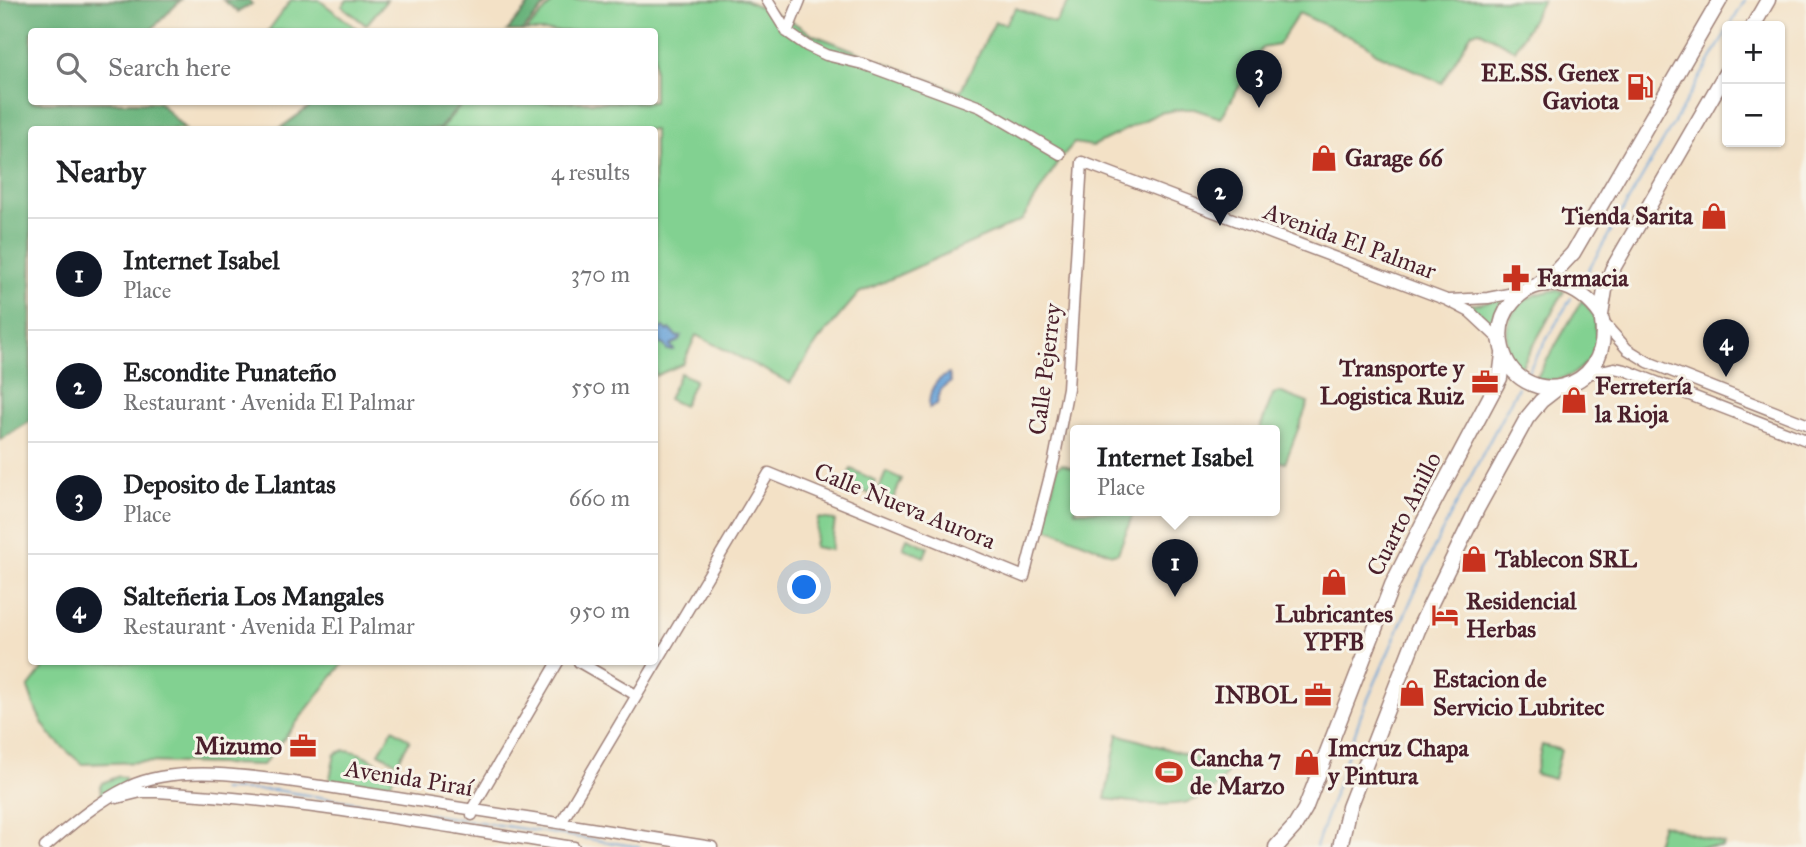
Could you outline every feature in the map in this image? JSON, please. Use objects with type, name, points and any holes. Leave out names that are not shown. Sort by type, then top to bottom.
[{"type":"highway","points":[[1559,387],[1534,384],[1514,372],[1502,347],[1503,316],[1517,297],[1556,271],[1573,253],[1720,0]]},
{"type":"highway","points":[[1756,21],[1768,0]]},
{"type":"highway","points":[[1340,847],[1349,807],[1411,648],[1441,580],[1527,418],[1541,401],[1559,387],[1588,374],[1597,362],[1604,335],[1602,318],[1605,290],[1612,270],[1722,80]]},
{"type":"highway","points":[[1531,288],[1545,284],[1564,285],[1584,295],[1602,318]]},
{"type":"highway","name":"Cuarto Anillo","points":[[1276,847],[1295,826],[1305,809],[1392,585],[1500,378],[1502,347]]},
{"type":"street","points":[[767,0],[787,32],[807,46],[826,55],[863,64],[980,107],[1060,154]]},
{"type":"street","points":[[787,32],[800,0]]},
{"type":"street","name":"Avenida El Palmar","points":[[1082,162],[1447,300],[1470,312],[1502,347]]},
{"type":"street","name":"Calle Pejerrey","points":[[1024,578],[1055,460],[1069,388],[1082,162]]},
{"type":"street","name":"Avenida El Palmar","points":[[1447,300],[1488,298],[1531,288]]},
{"type":"street","points":[[1602,318],[1618,342],[1632,354],[1806,424]]},
{"type":"street","points":[[1588,374],[1614,368],[1625,370],[1806,440]]},
{"type":"street","points":[[1689,394],[1690,385],[1694,381]]},
{"type":"street","name":"Calle Nueva Aurora","points":[[658,658],[769,473],[1024,578]]},
{"type":"street","points":[[472,812],[556,665]]},
{"type":"street","points":[[561,823],[636,695],[584,665]]},
{"type":"street","name":"Calle Nueva Aurora","points":[[636,695],[654,665]]},
{"type":"street","points":[[184,774],[177,779],[176,784],[177,790],[184,794]]},
{"type":"street","name":"Avenida Piraí","points":[[45,847],[90,809],[138,783],[159,776],[184,774],[268,778],[472,812],[712,847]]},
{"type":"street","name":"Avenida Piraí","points":[[104,801],[141,792],[184,794],[343,810],[573,847]]},
{"type":"street","points":[[486,833],[488,847]]},
{"type":"green space","points":[[0,0],[181,0],[153,28],[28,28],[28,105],[162,105],[182,126],[28,126],[28,423],[0,440]]},
{"type":"green space","points":[[223,0],[249,0],[252,4],[238,12]]},
{"type":"green space","points":[[291,0],[319,0],[356,28],[270,28]]},
{"type":"green space","points":[[347,0],[387,0],[366,25],[342,6]]},
{"type":"green space","points":[[533,0],[550,0],[526,28],[510,28]]},
{"type":"green space","points":[[555,0],[745,0],[812,34],[960,92],[995,22],[1005,24],[1016,8],[1055,23],[1070,0],[1543,0],[1515,50],[1480,31],[1472,32],[1442,83],[1299,13],[1278,45],[1262,48],[1221,118],[1194,109],[1182,109],[1159,113],[1093,146],[1074,143],[1060,159],[1022,220],[859,293],[819,340],[790,383],[696,335],[683,364],[658,375],[658,126],[443,126],[461,105],[658,105],[658,28],[529,28]]},
{"type":"green space","points":[[312,105],[460,105],[442,126],[283,126]]},
{"type":"green space","points":[[1556,290],[1564,291],[1520,369],[1507,346],[1510,319],[1520,304],[1528,298]]},
{"type":"green space","points":[[1504,299],[1495,312],[1491,328],[1469,305]]},
{"type":"green space","points":[[1582,300],[1595,317],[1597,351],[1571,375],[1556,380],[1536,379]]},
{"type":"green space","points":[[680,373],[695,380],[683,406],[668,399]]},
{"type":"green space","points":[[1279,392],[1308,403],[1285,463],[1280,462],[1280,425],[1261,425],[1273,394]]},
{"type":"green space","points":[[1062,464],[1070,467],[1070,516],[1132,516],[1118,553],[1112,554],[1044,527],[1057,467]]},
{"type":"green space","points":[[851,469],[876,481],[870,494],[844,483]]},
{"type":"green space","points":[[886,472],[902,479],[891,503],[876,496]]},
{"type":"green space","points":[[818,518],[835,520],[831,550],[814,547]]},
{"type":"green space","points":[[907,538],[928,547],[924,557],[903,548]]},
{"type":"green space","points":[[46,665],[342,665],[263,765],[142,762],[82,764],[62,747],[42,723],[28,688]]},
{"type":"green space","points":[[393,729],[410,740],[397,763],[379,753]]},
{"type":"green space","name":"Cancha 7 de Marzo","points":[[1118,734],[1230,768],[1219,784],[1205,795],[1191,801],[1158,804],[1105,799]]},
{"type":"green space","points":[[1542,745],[1561,750],[1554,779],[1535,774]]},
{"type":"green space","points":[[345,750],[365,756],[395,774],[390,784],[385,788],[374,789],[329,783],[335,754]]},
{"type":"green space","points":[[119,776],[126,781],[102,798],[102,783]]},
{"type":"green space","points":[[1662,824],[1724,844],[1723,847],[1655,847]]},
{"type":"water","points":[[664,327],[677,337],[681,336],[679,341],[670,345],[674,350],[667,350],[660,344],[658,330]]},
{"type":"water","points":[[949,374],[951,382],[941,389],[937,404],[929,408],[933,387]]},
{"type":"waterway","points":[[1733,21],[1745,0]]},
{"type":"waterway","points":[[1583,279],[1722,40]]},
{"type":"waterway","points":[[1527,373],[1571,298]]},
{"type":"waterway","points":[[1316,847],[1361,715],[1436,543],[1518,387]]},
{"type":"waterway","points":[[222,790],[275,790],[640,847]]},
{"type":"place","name":"EE.SS. Genex Gaviota","points":[[1640,87]]},
{"type":"place","name":"Deposito de Llantas","points":[[1259,108]]},
{"type":"place","name":"Garage 66","points":[[1324,158]]},
{"type":"place","name":"Tienda Sarita","points":[[1714,216]]},
{"type":"place","name":"Escondite Punateño","points":[[1220,226]]},
{"type":"place","name":"Farmacia","points":[[1516,278]]},
{"type":"place","name":"Salteñeria Los Mangales","points":[[1726,377]]},
{"type":"place","name":"Transporte y Logistica Ruiz","points":[[1485,382]]},
{"type":"place","name":"Ferretería la Rioja","points":[[1574,400]]},
{"type":"place","name":"Tablecon SRL","points":[[1474,559]]},
{"type":"place","name":"Lubricantes YPFB","points":[[1334,582]]},
{"type":"place","name":"Internet Isabel","points":[[1175,597]]},
{"type":"place","name":"Residencial Herbas","points":[[1445,615]]},
{"type":"place","name":"Estacion de Servicio Lubritec","points":[[1412,693]]},
{"type":"place","name":"INBOL","points":[[1318,695]]},
{"type":"place","name":"Mizumo","points":[[303,746]]},
{"type":"place","name":"Imcruz Chapa y Pintura","points":[[1307,762]]},
{"type":"place","name":"Cancha 7 de Marzo","points":[[1169,772]]}]
